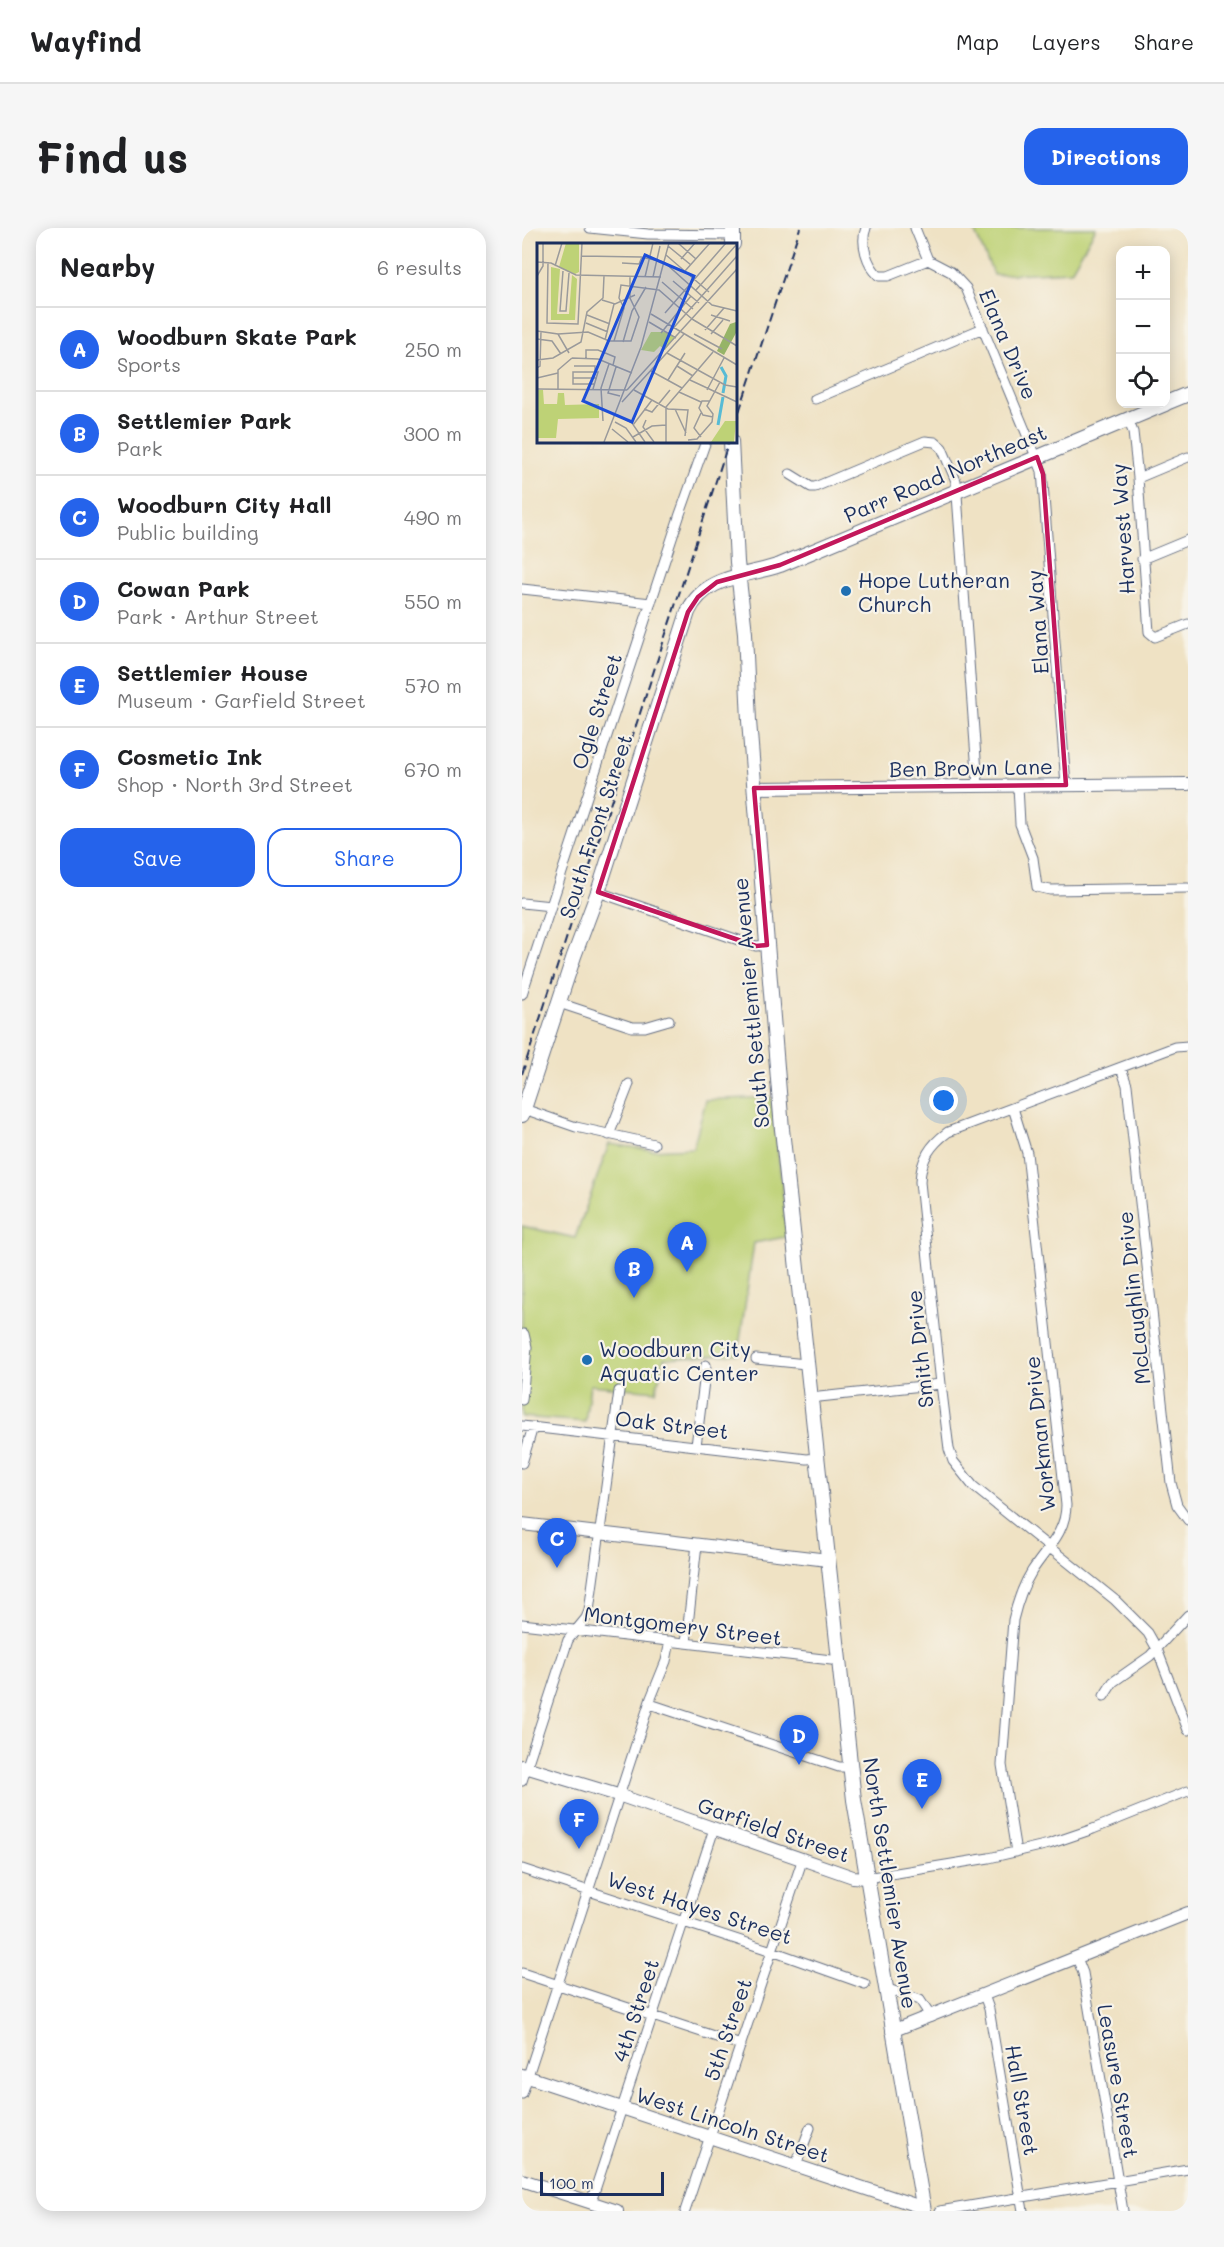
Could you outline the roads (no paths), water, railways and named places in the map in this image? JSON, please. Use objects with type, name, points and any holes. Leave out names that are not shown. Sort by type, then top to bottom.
[{"type":"main road","name":"Parr Road Northeast","points":[[1170,401],[1188,394]]},
{"type":"main road","name":"Parr Road Northeast","points":[[739,576],[780,565],[1153,408]]},
{"type":"main road","name":"South Settlemier Avenue","points":[[731,442],[739,576],[745,633],[746,686],[786,1176],[828,1560]]},
{"type":"main road","name":"South Front Street","points":[[523,1112],[598,892],[688,612],[698,597],[710,586],[739,576]]},
{"type":"main road","name":"North Settlemier Avenue","points":[[828,1560],[858,1831],[892,2031],[927,2210]]},
{"type":"street","points":[[590,228],[733,236]]},
{"type":"street","points":[[866,228],[862,239],[863,245],[874,271],[879,276],[888,276],[928,260],[915,228]]},
{"type":"street","name":"Elana Drive","points":[[928,260],[951,272],[963,282],[1037,457]]},
{"type":"street","points":[[815,399],[983,328]]},
{"type":"street","name":"Harvest Way","points":[[1128,419],[1133,432],[1138,478],[1148,627],[1151,636],[1159,636],[1188,624]]},
{"type":"street","points":[[790,474],[803,483],[815,487],[925,441],[939,444],[942,448],[956,479],[978,786]]},
{"type":"street","name":"Ogle Street","points":[[522,994],[706,442]]},
{"type":"street","name":"Elana Way","points":[[1037,457],[1043,474],[1066,785]]},
{"type":"street","points":[[1138,478],[1188,457]]},
{"type":"street","points":[[1142,559],[1188,540]]},
{"type":"street","points":[[522,589],[651,603]]},
{"type":"street","name":"Ben Brown Lane","points":[[754,788],[1188,784]]},
{"type":"street","points":[[1018,786],[1020,824],[1033,858],[1037,887],[1050,890],[1188,888]]},
{"type":"street","points":[[598,892],[756,946],[767,945]]},
{"type":"street","points":[[522,903],[551,906]]},
{"type":"street","points":[[559,1003],[632,1027],[645,1027],[669,1020]]},
{"type":"street","name":"Smith Drive","points":[[1188,1046],[1175,1047],[948,1132],[929,1149],[922,1165],[920,1192],[949,1449],[956,1467],[973,1486],[1123,1607],[1148,1633],[1157,1649],[1188,1730]]},
{"type":"street","name":"McLaughlin Drive","points":[[1121,1068],[1127,1082],[1129,1096],[1171,1483],[1177,1505],[1188,1520]]},
{"type":"street","points":[[609,1135],[629,1084]]},
{"type":"street","name":"Workman Drive","points":[[1013,1108],[1027,1153],[1066,1505],[1064,1523],[1026,1581],[1013,1620],[1002,1765],[1016,1852]]},
{"type":"street","points":[[523,1112],[576,1127],[654,1144]]},
{"type":"street","points":[[522,1400],[527,1347],[524,1334]]},
{"type":"street","points":[[756,1359],[806,1364]]},
{"type":"street","points":[[696,1446],[706,1365]]},
{"type":"street","points":[[810,1398],[941,1384]]},
{"type":"street","points":[[522,1781],[524,1766],[568,1640],[589,1611],[619,1391]]},
{"type":"street","name":"Oak Street","points":[[522,1426],[807,1459],[817,1458]]},
{"type":"street","points":[[522,1463],[533,1427]]},
{"type":"street","points":[[522,1524],[828,1560]]},
{"type":"street","points":[[686,1643],[697,1544]]},
{"type":"street","points":[[1104,1696],[1113,1682],[1157,1649],[1188,1614]]},
{"type":"street","name":"Montgomery Street","points":[[522,1624],[840,1661]]},
{"type":"street","points":[[522,2094],[525,2076],[621,1796],[666,1660],[670,1641]]},
{"type":"street","points":[[650,1704],[839,1767],[850,1767]]},
{"type":"street","name":"Garfield Street","points":[[524,1766],[621,1796],[853,1877],[866,1878],[1016,1852],[1082,1833],[1188,1791]]},
{"type":"street","name":"4th Street","points":[[591,2202],[714,1829]]},
{"type":"street","name":"5th Street","points":[[685,2211],[803,1858]]},
{"type":"street","name":"West Hayes Street","points":[[522,1869],[865,1984]]},
{"type":"street","points":[[892,2031],[1188,1913]]},
{"type":"street","name":"Leasure Street","points":[[1077,1958],[1083,1973],[1123,2211]]},
{"type":"street","points":[[522,1973],[741,2045]]},
{"type":"street","points":[[885,1988],[920,2001],[931,2017]]},
{"type":"street","name":"Hall Street","points":[[984,1995],[989,2010],[1023,2211]]},
{"type":"street","name":"West Lincoln Street","points":[[525,2076],[927,2210]]},
{"type":"street","points":[[796,2165],[810,2128]]},
{"type":"street","points":[[940,2211],[1188,2169]]},
{"type":"street","points":[[522,2180],[617,2211]]},
{"type":"railway","points":[[736,421],[800,228]]},
{"type":"railway","points":[[522,1074],[729,442]]},
{"type":"place","name":"Hope Lutheran Church","points":[[846,591]]},
{"type":"place","name":"Woodburn Skate Park","points":[[687,1272]]},
{"type":"place","name":"Settlemier Park","points":[[634,1298]]},
{"type":"place","name":"Woodburn City Aquatic Center","points":[[587,1360]]},
{"type":"place","name":"Woodburn City Hall","points":[[557,1568]]},
{"type":"place","name":"Cowan Park","points":[[799,1765]]},
{"type":"place","name":"Settlemier House","points":[[922,1809]]},
{"type":"place","name":"Cosmetic Ink","points":[[579,1849]]}]
